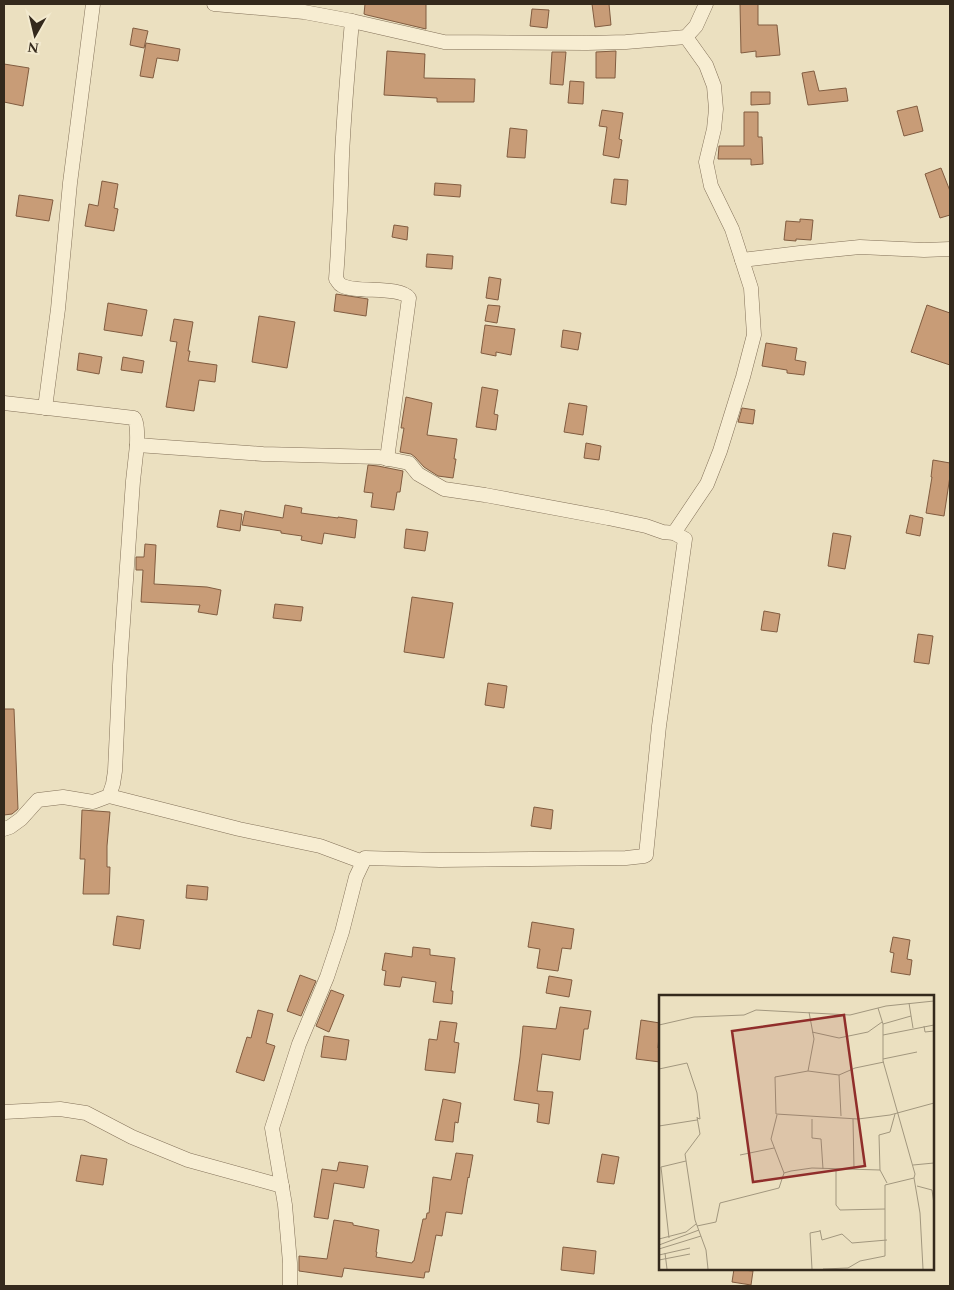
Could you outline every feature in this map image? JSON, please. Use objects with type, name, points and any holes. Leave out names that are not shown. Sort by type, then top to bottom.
[{"type":"street","points":[[45,408],[58,309],[70,183],[93,4]]},
{"type":"street","points":[[214,4],[247,5],[304,12],[444,42],[587,44],[686,37],[696,26],[706,4]]},
{"type":"street","points":[[352,21],[342,155],[336,279],[340,285],[348,288],[389,291],[406,295],[409,298],[387,458]]},
{"type":"street","points":[[674,533],[707,484],[720,451],[754,336],[751,288],[732,229],[711,186],[706,162],[714,129],[716,109],[714,86],[706,65],[686,37]]},
{"type":"street","points":[[742,260],[800,252],[860,247],[924,250],[950,249]]},
{"type":"street","points":[[4,404],[134,418],[137,422],[138,445],[133,481],[114,777],[109,796]]},
{"type":"street","points":[[138,445],[262,454],[387,458],[409,463],[418,474],[444,489],[599,516],[674,533],[685,538],[659,726],[646,855],[626,858],[440,860],[365,858],[356,877],[342,932],[327,977],[298,1044],[272,1128],[286,1206],[290,1286]]},
{"type":"street","points":[[4,829],[21,819],[38,800],[63,796],[93,802],[109,796],[239,829],[320,846],[363,862]]},
{"type":"street","points":[[4,1112],[60,1109],[86,1113],[132,1137],[188,1160],[282,1186]]},
{"type":"building","points":[[365,4],[426,4],[426,29],[364,14]]},
{"type":"building","points":[[592,4],[609,4],[611,25],[595,27]]},
{"type":"building","points":[[740,4],[758,4],[758,25],[777,25],[780,55],[756,57],[756,51],[741,53]]},
{"type":"building","points":[[532,9],[549,10],[547,28],[530,26]]},
{"type":"building","points":[[133,28],[148,31],[144,48],[130,45]]},
{"type":"building","points":[[146,43],[180,49],[178,61],[157,58],[153,78],[140,76]]},
{"type":"building","points":[[387,51],[425,54],[424,78],[475,79],[474,102],[437,102],[437,98],[384,95]]},
{"type":"building","points":[[616,51],[615,78],[596,78],[596,52]]},
{"type":"building","points":[[552,52],[566,52],[563,85],[550,84]]},
{"type":"building","points":[[4,64],[29,68],[23,106],[4,102]]},
{"type":"building","points":[[814,71],[819,91],[846,88],[848,101],[808,105],[802,73]]},
{"type":"building","points":[[570,81],[584,82],[583,104],[568,103]]},
{"type":"building","points":[[751,92],[770,92],[770,104],[751,105]]},
{"type":"building","points":[[917,106],[923,131],[904,136],[897,111]]},
{"type":"building","points":[[602,110],[623,113],[619,139],[622,140],[619,158],[603,155],[607,127],[599,126]]},
{"type":"building","points":[[744,112],[758,112],[758,137],[762,137],[763,164],[751,165],[751,159],[718,159],[719,146],[744,146]]},
{"type":"building","points":[[510,128],[527,130],[525,158],[507,157]]},
{"type":"building","points":[[941,168],[950,191],[950,215],[940,218],[925,174]]},
{"type":"building","points":[[614,179],[628,180],[626,205],[611,203]]},
{"type":"building","points":[[102,181],[118,184],[114,208],[118,209],[114,231],[85,226],[89,204],[98,206]]},
{"type":"building","points":[[435,183],[461,185],[460,197],[434,195]]},
{"type":"building","points":[[19,195],[53,200],[49,221],[16,216]]},
{"type":"building","points":[[800,219],[813,220],[811,240],[784,240],[786,221],[800,222]]},
{"type":"building","points":[[394,225],[408,227],[407,240],[392,237]]},
{"type":"building","points":[[427,254],[453,256],[452,269],[426,267]]},
{"type":"building","points":[[489,277],[501,279],[498,300],[486,298]]},
{"type":"building","points":[[336,294],[368,299],[366,316],[334,311]]},
{"type":"building","points":[[108,303],[147,310],[142,336],[104,330]]},
{"type":"building","points":[[488,305],[500,306],[497,323],[485,321]]},
{"type":"building","points":[[927,305],[950,313],[950,365],[911,352]]},
{"type":"building","points":[[259,316],[295,322],[287,368],[252,362]]},
{"type":"building","points":[[174,319],[193,322],[188,361],[217,365],[215,382],[199,380],[194,411],[166,407],[177,342],[170,341]]},
{"type":"building","points":[[485,325],[515,329],[511,355],[496,352],[496,356],[481,353]]},
{"type":"building","points":[[563,330],[581,333],[578,350],[561,347]]},
{"type":"building","points":[[766,343],[797,348],[795,360],[806,362],[804,375],[787,373],[787,370],[762,366]]},
{"type":"building","points":[[79,353],[102,357],[99,374],[77,370]]},
{"type":"building","points":[[123,357],[144,361],[142,373],[121,370]]},
{"type":"building","points":[[482,387],[498,390],[494,414],[498,415],[496,430],[476,427]]},
{"type":"building","points":[[406,397],[432,403],[427,435],[457,439],[453,478],[438,476],[424,467],[411,454],[400,452],[404,428],[401,428]]},
{"type":"building","points":[[569,403],[587,406],[583,435],[564,432]]},
{"type":"building","points":[[742,408],[755,410],[753,424],[738,422]]},
{"type":"building","points":[[586,443],[601,446],[599,460],[584,458]]},
{"type":"building","points":[[933,460],[950,463],[944,516],[926,513]]},
{"type":"building","points":[[368,465],[403,471],[400,492],[397,492],[394,510],[371,507],[373,493],[364,492]]},
{"type":"building","points":[[285,505],[302,508],[301,513],[357,520],[355,538],[324,533],[322,544],[301,540],[302,536],[281,533],[281,531],[242,525],[245,511],[283,518]]},
{"type":"building","points":[[220,510],[242,514],[240,531],[217,527]]},
{"type":"building","points":[[910,515],[923,518],[920,536],[906,533]]},
{"type":"building","points":[[406,529],[428,532],[425,551],[404,548]]},
{"type":"building","points":[[833,533],[851,536],[845,569],[828,566]]},
{"type":"building","points":[[145,544],[156,545],[154,584],[207,587],[221,590],[217,615],[198,612],[200,605],[141,602],[143,570],[136,570],[136,557],[144,557]]},
{"type":"building","points":[[412,597],[453,603],[444,658],[404,652]]},
{"type":"building","points":[[275,604],[303,607],[301,621],[273,618]]},
{"type":"building","points":[[764,611],[780,614],[777,632],[761,630]]},
{"type":"building","points":[[918,634],[933,636],[929,664],[914,662]]},
{"type":"building","points":[[488,683],[507,686],[504,708],[485,705]]},
{"type":"building","points":[[4,709],[14,709],[18,809],[12,814],[4,815]]},
{"type":"building","points":[[534,807],[553,810],[551,829],[531,826]]},
{"type":"building","points":[[82,810],[110,812],[107,846],[107,867],[110,867],[109,894],[83,894],[85,859],[80,859]]},
{"type":"building","points":[[187,885],[208,887],[207,900],[186,898]]},
{"type":"building","points":[[117,916],[144,920],[140,949],[113,945]]},
{"type":"building","points":[[532,922],[574,929],[571,949],[562,948],[558,971],[537,968],[540,949],[528,947]]},
{"type":"building","points":[[893,937],[910,940],[907,959],[912,960],[910,975],[891,972],[894,953],[890,952]]},
{"type":"building","points":[[413,947],[430,949],[430,955],[455,958],[451,991],[453,991],[452,1004],[433,1002],[436,982],[402,977],[400,987],[384,985],[386,971],[382,970],[385,953],[412,957]]},
{"type":"building","points":[[300,975],[316,981],[301,1016],[287,1011]]},
{"type":"building","points":[[549,976],[572,980],[569,997],[546,993]]},
{"type":"building","points":[[331,990],[344,995],[329,1032],[316,1026]]},
{"type":"building","points":[[560,1007],[591,1011],[588,1029],[584,1029],[580,1060],[542,1054],[537,1091],[553,1092],[549,1124],[537,1122],[539,1104],[514,1100],[523,1026],[556,1029]]},
{"type":"building","points":[[258,1010],[273,1014],[266,1043],[275,1046],[264,1081],[236,1072],[247,1037],[251,1038]]},
{"type":"building","points":[[641,1020],[659,1023],[659,1062],[636,1059]]},
{"type":"building","points":[[440,1021],[457,1023],[454,1042],[459,1043],[455,1073],[425,1070],[429,1039],[437,1040]]},
{"type":"building","points":[[324,1036],[349,1040],[346,1060],[321,1057]]},
{"type":"building","points":[[443,1099],[461,1103],[458,1123],[455,1122],[453,1142],[435,1140]]},
{"type":"building","points":[[456,1153],[473,1155],[462,1214],[446,1212],[442,1236],[436,1235],[429,1272],[425,1272],[424,1278],[344,1268],[342,1277],[299,1271],[299,1256],[327,1259],[334,1220],[379,1230],[376,1257],[412,1263],[423,1219],[426,1219],[427,1213],[429,1213],[433,1177],[451,1180]]},
{"type":"building","points":[[602,1154],[619,1157],[614,1184],[597,1182]]},
{"type":"building","points":[[81,1155],[107,1159],[103,1185],[76,1181]]},
{"type":"building","points":[[339,1162],[368,1166],[364,1188],[334,1183],[328,1219],[314,1217],[322,1169],[337,1171]]},
{"type":"building","points":[[563,1247],[596,1251],[594,1274],[561,1270]]},
{"type":"building","points":[[734,1270],[753,1271],[751,1285],[732,1282]]}]
